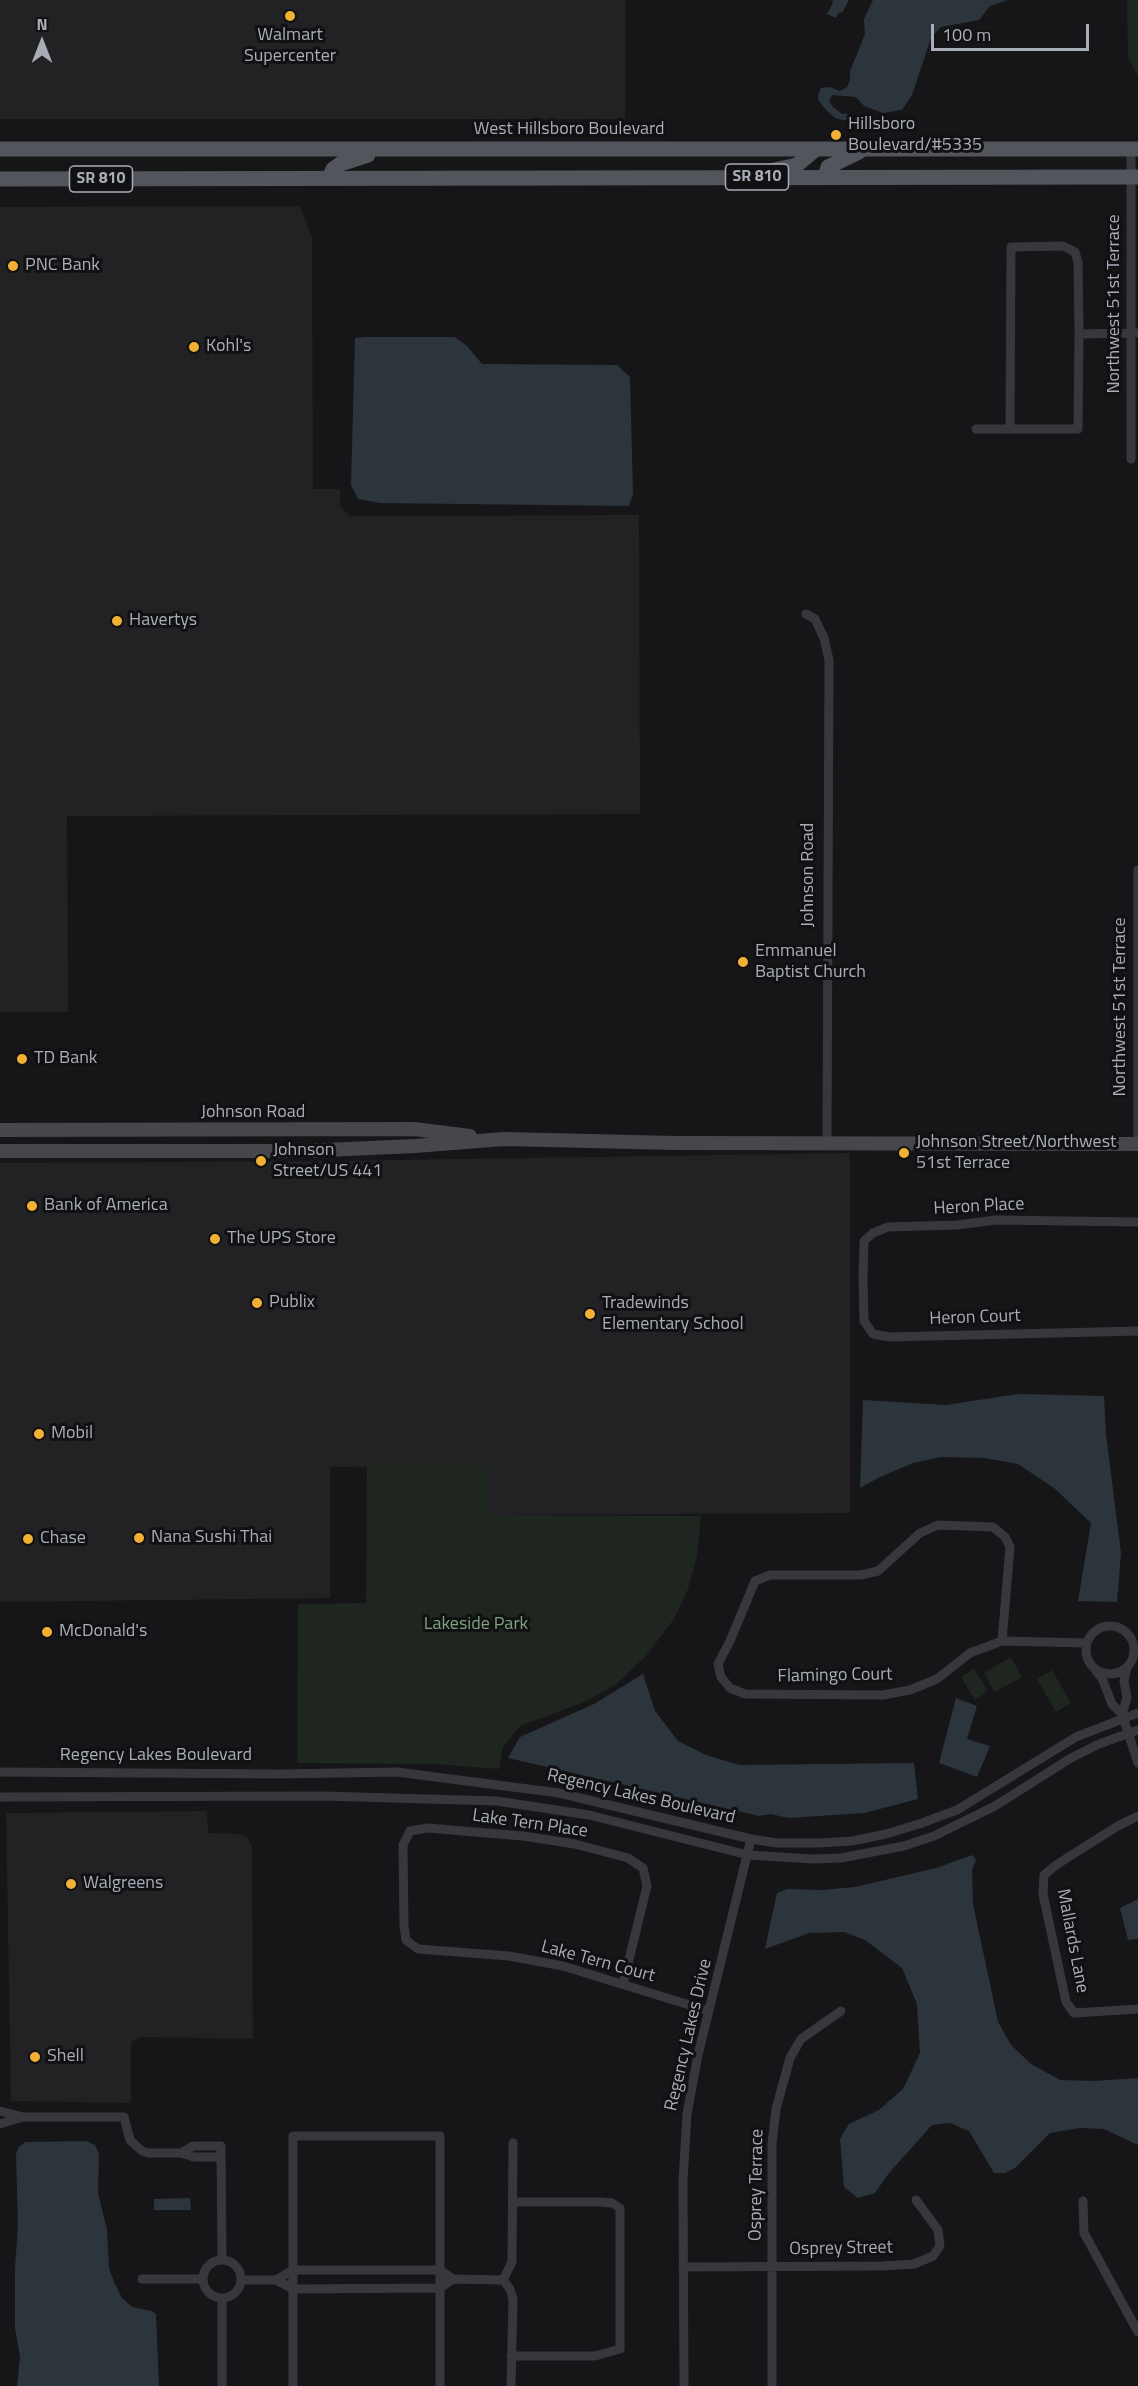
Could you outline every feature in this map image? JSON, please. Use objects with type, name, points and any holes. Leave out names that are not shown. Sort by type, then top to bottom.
[{"type":"main road","points":[[825,177],[828,167],[868,148]]},
{"type":"main road","points":[[294,178],[327,163],[341,149]]},
{"type":"main road","points":[[718,177],[788,168],[802,162],[816,149]]},
{"type":"main road","name":"West Hillsboro Boulevard","points":[[0,150],[1135,149]]},
{"type":"main road","points":[[329,178],[333,169],[340,164],[385,150]]},
{"type":"main road","name":"SR 810","points":[[0,179],[1135,177]]},
{"type":"street","name":"Northwest 51st Terrace","points":[[1131,459],[1136,335],[1135,149]]},
{"type":"street","points":[[976,429],[1010,429],[1078,429],[1078,262],[1075,252],[1063,246],[1011,246],[1010,429]]},
{"type":"street","points":[[1079,334],[1136,335]]},
{"type":"street","name":"Johnson Road","points":[[807,614],[815,620],[825,638],[829,660],[827,1143]]},
{"type":"street","name":"Northwest 51st Terrace","points":[[1138,870],[1138,1143]]},
{"type":"street","points":[[332,1149],[342,1142],[402,1138],[414,1129]]},
{"type":"street","name":"Johnson Road","points":[[0,1131],[414,1129],[504,1140]]},
{"type":"street","name":"Johnson Road","points":[[0,1151],[332,1149],[504,1140],[1138,1143]]},
{"type":"street","name":"Heron Place","points":[[862,1278],[864,1241],[873,1233],[888,1227],[957,1225],[996,1220],[1138,1222]]},
{"type":"street","name":"Heron Court","points":[[862,1278],[864,1321],[873,1334],[890,1337],[1138,1331]]},
{"type":"street","name":"Flamingo Court","points":[[1002,1641],[1010,1547],[1005,1537],[993,1527],[938,1525],[920,1533],[878,1571],[861,1575],[770,1575],[755,1581],[718,1664],[722,1677],[730,1688],[745,1694],[883,1695],[910,1690],[937,1679],[970,1653],[1002,1641],[1087,1643]]},
{"type":"street","points":[[1123,1715],[1127,1698],[1124,1681],[1135,1641],[1124,1630],[1109,1626],[1095,1631],[1087,1643],[1088,1658],[1102,1678],[1112,1704],[1123,1715],[1133,1731],[1138,1763]]},
{"type":"street","points":[[1091,1665],[1105,1673],[1113,1674],[1127,1666]]},
{"type":"street","name":"Regency Lakes Boulevard","points":[[0,1772],[280,1774],[397,1772],[559,1793],[751,1839],[777,1843],[852,1841],[919,1824],[957,1810],[1076,1737],[1123,1715],[1138,1713]]},
{"type":"street","name":"Regency Lakes Boulevard","points":[[0,1797],[323,1796],[497,1801],[589,1815],[748,1856],[841,1858],[904,1846],[963,1823],[995,1806],[1071,1758],[1133,1731]]},
{"type":"street","name":"Mallards Lane","points":[[1138,1816],[1106,1833],[1056,1865],[1044,1875],[1043,1894],[1066,2002],[1074,2013],[1138,2009]]},
{"type":"street","name":"Lake Tern Place","points":[[406,1940],[403,1845],[410,1831],[428,1828],[523,1836],[575,1844],[628,1858],[643,1868],[647,1886],[646,1894],[623,1984]]},
{"type":"street","name":"Regency Lakes Drive","points":[[684,2386],[683,2267],[687,2114],[709,2011],[751,1839]]},
{"type":"street","name":"Lake Tern Court","points":[[406,1940],[418,1949],[508,1956],[563,1966],[709,2011]]},
{"type":"street","name":"Osprey Terrace","points":[[772,2386],[772,2144],[776,2109],[790,2058],[801,2039],[841,2011]]},
{"type":"street","points":[[0,2111],[23,2116],[124,2117],[130,2140],[142,2151],[181,2153],[194,2157],[221,2157]]},
{"type":"street","points":[[0,2124],[23,2116]]},
{"type":"street","points":[[293,2386],[293,2136],[440,2136],[440,2386]]},
{"type":"street","points":[[503,2280],[512,2262],[513,2143]]},
{"type":"street","points":[[181,2153],[193,2146],[221,2146],[222,2260]]},
{"type":"street","name":"Osprey Street","points":[[683,2267],[914,2264],[933,2256],[940,2246],[938,2230],[916,2200]]},
{"type":"street","points":[[1083,2200],[1084,2233],[1138,2332]]},
{"type":"street","points":[[511,2356],[595,2356],[620,2349],[620,2208],[612,2203],[600,2202],[513,2202]]},
{"type":"street","points":[[222,2260],[233,2264],[241,2280],[237,2290],[228,2297],[222,2298],[211,2295],[203,2279],[210,2264],[222,2260]]},
{"type":"street","points":[[276,2280],[293,2270],[440,2270],[453,2279],[503,2280]]},
{"type":"street","points":[[142,2279],[203,2279]]},
{"type":"street","points":[[241,2280],[276,2280],[293,2289],[440,2288],[453,2279]]},
{"type":"street","points":[[503,2280],[512,2294],[511,2386]]},
{"type":"street","points":[[222,2298],[222,2386]]},
{"type":"shaded area","points":[[0,0],[625,0],[625,119],[0,119]]},
{"type":"shaded area","points":[[832,0],[849,0],[842,13],[839,12],[836,18],[827,14],[833,3]]},
{"type":"shaded area","points":[[873,0],[1008,0],[990,6],[979,20],[941,27],[931,38],[912,95],[902,110],[883,113],[864,106],[856,97],[832,95],[829,101],[833,107],[842,114],[848,114],[851,120],[835,118],[819,101],[818,95],[821,88],[830,87],[840,91],[847,87],[850,71],[865,34],[864,19]]},
{"type":"shaded area","points":[[300,206],[312,238],[313,489],[340,489],[340,505],[349,516],[639,515],[640,814],[67,816],[68,1012],[0,1012],[0,207]]},
{"type":"shaded area","points":[[455,337],[467,346],[482,364],[617,365],[630,377],[633,494],[629,506],[380,503],[358,499],[351,485],[355,338]]},
{"type":"shaded area","points":[[850,1153],[850,1513],[489,1515],[489,1466],[330,1467],[330,1598],[0,1602],[0,1163],[330,1161]]},
{"type":"shaded area","points":[[1018,1394],[1104,1396],[1106,1434],[1121,1553],[1117,1602],[1078,1601],[1091,1523],[1054,1488],[1018,1464],[984,1458],[941,1457],[913,1463],[860,1488],[863,1400],[946,1405]]},
{"type":"shaded area","points":[[643,1674],[655,1711],[678,1741],[706,1755],[739,1765],[914,1763],[918,1799],[864,1813],[788,1818],[771,1814],[759,1816],[508,1758],[520,1737],[594,1704]]},
{"type":"shaded area","points":[[956,1698],[977,1706],[967,1739],[990,1746],[977,1777],[939,1763]]},
{"type":"shaded area","points":[[207,1811],[208,1833],[239,1834],[247,1837],[252,1846],[253,2039],[140,2037],[131,2042],[131,2103],[11,2101],[6,1813]]},
{"type":"shaded area","points":[[972,1855],[976,1860],[972,1870],[973,1904],[998,2022],[1011,2045],[1031,2064],[1060,2080],[1094,2081],[1138,2078],[1138,2145],[1104,2129],[1080,2128],[1050,2133],[1015,2168],[1005,2173],[994,2173],[969,2131],[950,2123],[932,2125],[889,2173],[875,2193],[858,2198],[844,2187],[840,2139],[849,2124],[879,2110],[903,2089],[920,2053],[917,2004],[902,1968],[865,1940],[844,1932],[809,1933],[765,1949],[777,1893],[787,1889],[821,1890],[855,1887],[936,1868]]},
{"type":"shaded area","points":[[1138,1899],[1138,1939],[1128,1940],[1120,1908]]},
{"type":"shaded area","points":[[86,2141],[95,2145],[99,2154],[98,2193],[107,2230],[109,2268],[114,2282],[122,2298],[132,2307],[156,2314],[159,2386],[17,2386],[20,2357],[15,2328],[18,2226],[16,2154],[25,2142]]},
{"type":"shaded area","points":[[190,2198],[191,2210],[154,2210],[154,2199]]},
{"type":"green space","points":[[1127,0],[1138,0],[1138,76],[1128,58]]},
{"type":"green space","name":"Lakeside Park","points":[[367,1466],[489,1466],[490,1515],[701,1516],[697,1557],[688,1589],[674,1619],[646,1656],[614,1686],[582,1703],[520,1726],[503,1747],[499,1769],[436,1764],[297,1763],[298,1604],[366,1603]]},
{"type":"green space","points":[[1011,1657],[1022,1677],[995,1692],[984,1673]]},
{"type":"green space","points":[[974,1669],[988,1691],[975,1700],[961,1677]]},
{"type":"green space","points":[[1052,1670],[1071,1703],[1056,1712],[1037,1679]]},
{"type":"place","name":"Walmart Supercenter","points":[[290,16]]},
{"type":"place","name":"Hillsboro Boulevard/#5335","points":[[836,135]]},
{"type":"place","name":"PNC Bank","points":[[13,266]]},
{"type":"place","name":"Kohl's","points":[[194,347]]},
{"type":"place","name":"Havertys","points":[[117,621]]},
{"type":"place","name":"Emmanuel Baptist Church","points":[[743,962]]},
{"type":"place","name":"TD Bank","points":[[22,1059]]},
{"type":"place","name":"Johnson Street/Northwest 51st Terrace","points":[[904,1153]]},
{"type":"place","name":"Johnson Street/US 441","points":[[261,1161]]},
{"type":"place","name":"Bank of America","points":[[32,1206]]},
{"type":"place","name":"The UPS Store","points":[[215,1239]]},
{"type":"place","name":"Publix","points":[[257,1303]]},
{"type":"place","name":"Tradewinds Elementary School","points":[[590,1314]]},
{"type":"place","name":"Mobil","points":[[39,1434]]},
{"type":"place","name":"Nana Sushi Thai","points":[[139,1538]]},
{"type":"place","name":"Chase","points":[[28,1539]]},
{"type":"place","name":"McDonald's","points":[[47,1632]]},
{"type":"place","name":"Walgreens","points":[[71,1884]]},
{"type":"place","name":"Shell","points":[[35,2057]]}]
